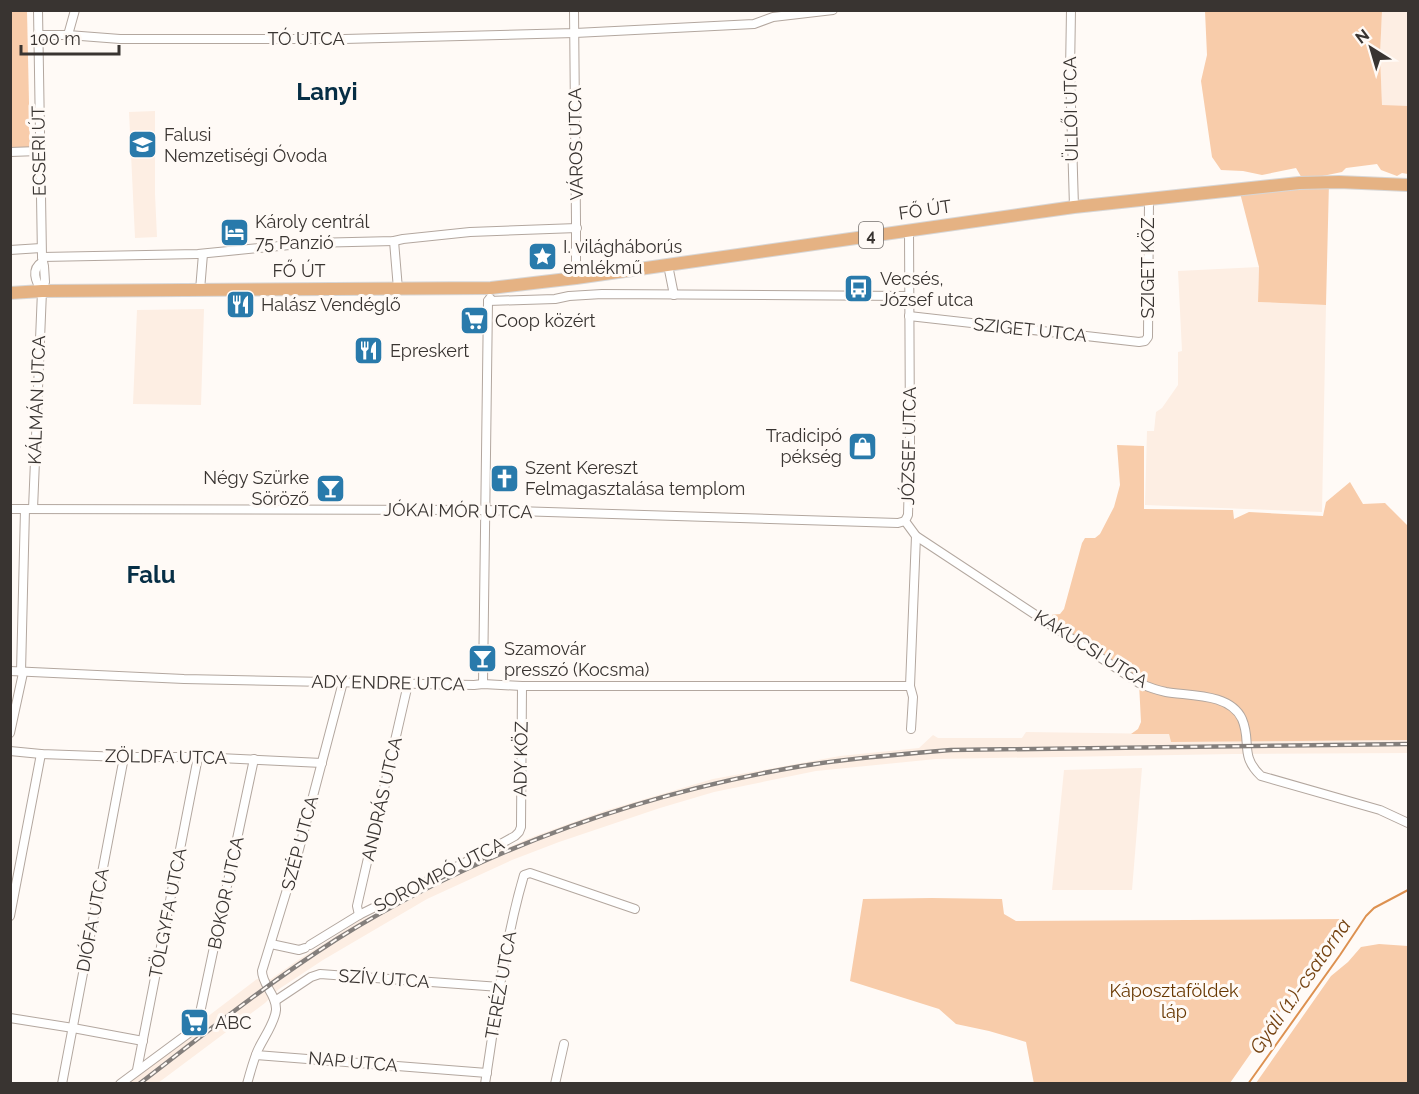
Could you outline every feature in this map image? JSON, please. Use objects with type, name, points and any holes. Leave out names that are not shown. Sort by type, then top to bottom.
[{"type":"main road","name":"FŐ ÚT","points":[[10,293],[491,288],[1074,207],[1299,183],[1408,185]]},
{"type":"street","name":"ECSERI ÚT","points":[[38,10],[42,259]]},
{"type":"street","points":[[68,35],[75,10]]},
{"type":"street","name":"VÁROS UTCA","points":[[572,278],[576,228],[574,10]]},
{"type":"street","name":"TÓ UTCA","points":[[38,35],[120,39],[344,39],[574,33],[754,24],[773,14],[833,10]]},
{"type":"street","name":"ÜLLŐI UTCA","points":[[1071,10],[1070,72],[1074,207]]},
{"type":"street","points":[[10,152],[39,151]]},
{"type":"street","name":"SZIGET KÖZ","points":[[1148,337],[1149,199]]},
{"type":"street","name":"FŐ ÚT","points":[[42,259],[203,254],[310,243],[394,241],[470,232],[576,228]]},
{"type":"street","name":"JÓZSEF UTCA","points":[[909,230],[910,443],[908,515],[904,521],[916,536]]},
{"type":"street","points":[[394,241],[398,289]]},
{"type":"street","points":[[10,250],[42,248]]},
{"type":"street","points":[[200,290],[203,254]]},
{"type":"street","name":"KÁLMÁN UTCA","points":[[10,733],[22,672],[42,291],[35,281],[36,269],[42,259]]},
{"type":"street","points":[[668,265],[674,295]]},
{"type":"street","points":[[569,296],[572,278]]},
{"type":"street","points":[[483,684],[488,301],[491,288]]},
{"type":"street","points":[[488,301],[555,299],[569,296],[909,296]]},
{"type":"street","name":"SZIGET UTCA","points":[[909,316],[1139,342],[1145,341],[1148,337]]},
{"type":"street","name":"JÓKAI MÓR UTCA","points":[[10,509],[485,510],[898,523],[904,521]]},
{"type":"street","points":[[911,729],[913,697],[910,686],[916,536]]},
{"type":"street","name":"KAKUCSI UTCA","points":[[916,536],[1139,683],[1160,691],[1212,698],[1233,708],[1242,718],[1248,759],[1261,776],[1380,810],[1408,823]]},
{"type":"street","name":"ADY ENDRE UTCA","points":[[10,671],[172,678],[522,686],[910,686]]},
{"type":"street","name":"SZÉP UTCA","points":[[275,1001],[262,979],[262,971],[297,857],[343,682]]},
{"type":"street","name":"ANDRÁS UTCA","points":[[359,915],[357,906],[408,684]]},
{"type":"street","name":"ADY KÖZ","points":[[519,832],[522,686]]},
{"type":"street","name":"ZÖLDFA UTCA","points":[[10,751],[124,757],[198,756],[322,763]]},
{"type":"street","points":[[10,916],[41,754]]},
{"type":"street","name":"TÖLGYFA UTCA","points":[[137,1070],[198,756]]},
{"type":"street","name":"DIÓFA UTCA","points":[[62,1083],[124,757]]},
{"type":"street","name":"BOKOR UTCA","points":[[137,1070],[197,1027],[254,759]]},
{"type":"street","name":"SOROMPÓ UTCA","points":[[271,944],[299,950],[307,947],[359,915],[488,851],[519,832]]},
{"type":"street","name":"TERÉZ UTCA","points":[[485,1083],[512,923],[524,875],[530,873],[635,909]]},
{"type":"street","name":"SZÍV UTCA","points":[[275,1001],[311,977],[321,974],[500,987]]},
{"type":"street","points":[[247,1083],[256,1055],[275,1016],[275,1001]]},
{"type":"street","points":[[10,1018],[143,1041]]},
{"type":"street","points":[[555,1083],[564,1044]]},
{"type":"street","name":"NAP UTCA","points":[[256,1055],[487,1073]]},
{"type":"street","points":[[120,1083],[137,1070]]},
{"type":"shaded area","points":[[1382,11],[1408,11],[1408,106],[1382,106],[1380,55]]},
{"type":"shaded area","name":"Falusi Nemzetiségi Óvoda","points":[[155,111],[157,237],[135,238],[129,112]]},
{"type":"shaded area","points":[[1259,267],[1258,302],[1326,305],[1322,512],[1145,505],[1147,431],[1154,431],[1156,412],[1162,408],[1178,385],[1178,352],[1182,351],[1178,271]]},
{"type":"shaded area","points":[[204,309],[201,405],[133,404],[137,310]]},
{"type":"shaded area","points":[[1026,732],[1169,734],[1171,742],[1408,740],[1408,753],[936,759],[816,771],[714,792],[559,842],[512,860],[427,899],[323,960],[279,989],[265,1003],[158,1083],[113,1084],[186,1033],[257,979],[271,979],[362,919],[418,889],[535,836],[604,811],[713,779],[840,756],[919,748],[933,735],[938,738],[1022,738]]},
{"type":"shaded area","points":[[1142,768],[1132,890],[1052,890],[1064,770]]},
{"type":"green space","points":[[10,11],[27,11],[30,149],[11,149]]},
{"type":"green space","points":[[1205,11],[1382,11],[1380,55],[1382,105],[1408,106],[1408,174],[1402,173],[1397,176],[1381,170],[1377,164],[1346,168],[1342,172],[1303,180],[1296,168],[1262,175],[1221,170],[1212,157],[1201,81],[1207,55]]},
{"type":"green space","points":[[1329,182],[1326,305],[1258,302],[1259,267],[1239,189]]},
{"type":"green space","points":[[1117,445],[1144,446],[1144,509],[1233,510],[1234,519],[1249,512],[1323,516],[1326,502],[1350,482],[1363,504],[1385,503],[1408,526],[1408,740],[1171,742],[1169,734],[1131,734],[1138,729],[1141,722],[1139,683],[1045,620],[1049,615],[1060,614],[1064,609],[1082,543],[1085,538],[1095,538],[1100,534],[1114,507],[1120,485]]},
{"type":"green space","name":"Káposztaföldek láp","points":[[863,899],[1002,899],[1004,914],[1016,921],[1345,919],[1230,1083],[1034,1084],[1026,1042],[956,1024],[939,1009],[850,981]]},
{"type":"green space","points":[[1379,944],[1408,946],[1408,1083],[1256,1083],[1331,976],[1361,947]]},
{"type":"waterway","name":"Gyáli (1.)-csatorna","points":[[1248,1084],[1366,916],[1374,908],[1408,890]]},
{"type":"railway","points":[[139,1084],[286,973],[391,907],[503,853],[561,830],[680,792],[802,766],[857,758],[951,750],[1408,744]]},
{"type":"place","name":"Falusi Nemzetiségi Óvoda","points":[[143,145]]},
{"type":"place","name":"Károly centrál 75 Panzió","points":[[234,232]]},
{"type":"place","name":"I. világháborús emlékmű","points":[[542,257]]},
{"type":"place","name":"Vecsés, József utca","points":[[859,289]]},
{"type":"place","name":"Halász Vendéglő","points":[[240,305]]},
{"type":"place","name":"Coop közért","points":[[474,321]]},
{"type":"place","name":"Epreskert","points":[[369,351]]},
{"type":"place","name":"Tradicipó pékség","points":[[863,446]]},
{"type":"place","name":"Szent Kereszt Felmagasztalása templom","points":[[504,478]]},
{"type":"place","name":"Négy Szürke Söröző","points":[[330,488]]},
{"type":"place","name":"Szamovár presszó (Kocsma)","points":[[483,659]]},
{"type":"place","name":"ABC","points":[[194,1023]]},
{"type":"district","name":"Lanyi","points":[[327,92]]},
{"type":"district","name":"Falu","points":[[151,575]]}]
